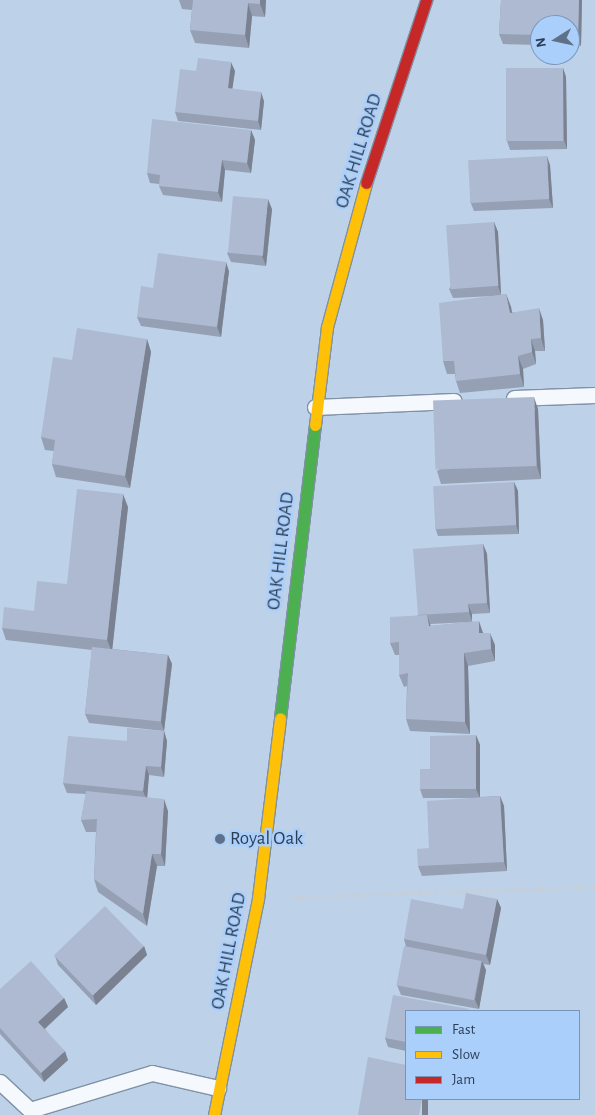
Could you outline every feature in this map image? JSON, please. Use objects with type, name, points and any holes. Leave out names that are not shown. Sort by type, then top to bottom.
[{"type":"main road","name":"OAK HILL ROAD","points":[[214,1115],[258,898],[315,407],[332,308],[371,164],[426,0]]},
{"type":"lane","points":[[502,399],[595,395]]},
{"type":"lane","points":[[315,407],[473,400]]},
{"type":"lane","points":[[0,1082],[30,1110],[152,1072],[218,1088]]},
{"type":"path","points":[[258,898],[595,887]]},
{"type":"building","points":[[193,0],[260,0],[260,4],[248,3],[245,35],[190,30]]},
{"type":"building","points":[[501,0],[579,0],[579,15],[530,15],[530,35],[499,34]]},
{"type":"building","points":[[198,58],[231,62],[228,88],[261,92],[258,121],[175,112],[180,69],[196,71]]},
{"type":"building","points":[[506,68],[563,68],[563,141],[506,141]]},
{"type":"building","points":[[152,119],[251,130],[247,163],[222,160],[218,192],[159,186],[160,175],[147,173]]},
{"type":"building","points":[[547,156],[549,199],[470,203],[468,160]]},
{"type":"building","points":[[233,196],[268,199],[263,256],[228,253]]},
{"type":"building","points":[[494,222],[498,286],[451,289],[446,225]]},
{"type":"building","points":[[158,253],[226,262],[217,327],[137,317],[141,286],[153,288]]},
{"type":"building","points":[[506,294],[510,313],[539,308],[541,338],[531,339],[532,352],[518,356],[520,374],[456,381],[454,361],[443,361],[439,303]]},
{"type":"building","points":[[77,328],[147,339],[125,476],[52,464],[55,440],[41,437],[53,357],[72,360]]},
{"type":"building","points":[[534,397],[536,466],[435,469],[433,401]]},
{"type":"building","points":[[514,482],[516,525],[435,529],[433,486]]},
{"type":"building","points":[[77,489],[123,494],[107,640],[2,628],[4,607],[34,611],[37,581],[67,584]]},
{"type":"building","points":[[483,544],[487,603],[468,604],[469,612],[418,615],[413,549]]},
{"type":"building","points":[[427,615],[429,626],[479,621],[479,633],[490,633],[491,649],[464,653],[465,722],[406,719],[408,673],[399,675],[399,642],[390,643],[390,617]]},
{"type":"building","points":[[92,647],[168,655],[161,722],[85,714]]},
{"type":"building","points":[[127,728],[164,731],[161,767],[146,766],[143,791],[63,783],[68,736],[127,741]]},
{"type":"building","points":[[476,735],[476,789],[420,789],[420,769],[430,769],[430,736]]},
{"type":"building","points":[[86,791],[164,799],[161,854],[152,854],[143,914],[94,879],[97,819],[81,820]]},
{"type":"building","points":[[500,796],[504,862],[418,866],[417,849],[429,848],[427,801]]},
{"type":"building","points":[[466,893],[497,899],[486,955],[404,939],[411,899],[463,909]]},
{"type":"building","points":[[105,906],[144,946],[93,996],[54,955]]},
{"type":"building","points":[[404,946],[482,961],[474,1000],[396,985]]},
{"type":"building","points":[[31,961],[64,998],[38,1022],[65,1051],[41,1073],[0,1028],[0,989]]},
{"type":"building","points":[[393,995],[469,1009],[405,1010],[405,1042],[385,1038]]},
{"type":"building","points":[[368,1057],[405,1065],[405,1100],[422,1100],[419,1115],[358,1115]]},
{"type":"traffic: fast","points":[[280,718],[315,425]]},
{"type":"traffic: slow","points":[[315,425],[327,327],[366,183]]},
{"type":"traffic: slow","points":[[214,1115],[258,898],[280,718]]},
{"type":"traffic: jam","points":[[366,183],[426,0]]},
{"type":"place","name":"Royal Oak","points":[[220,839]]}]
